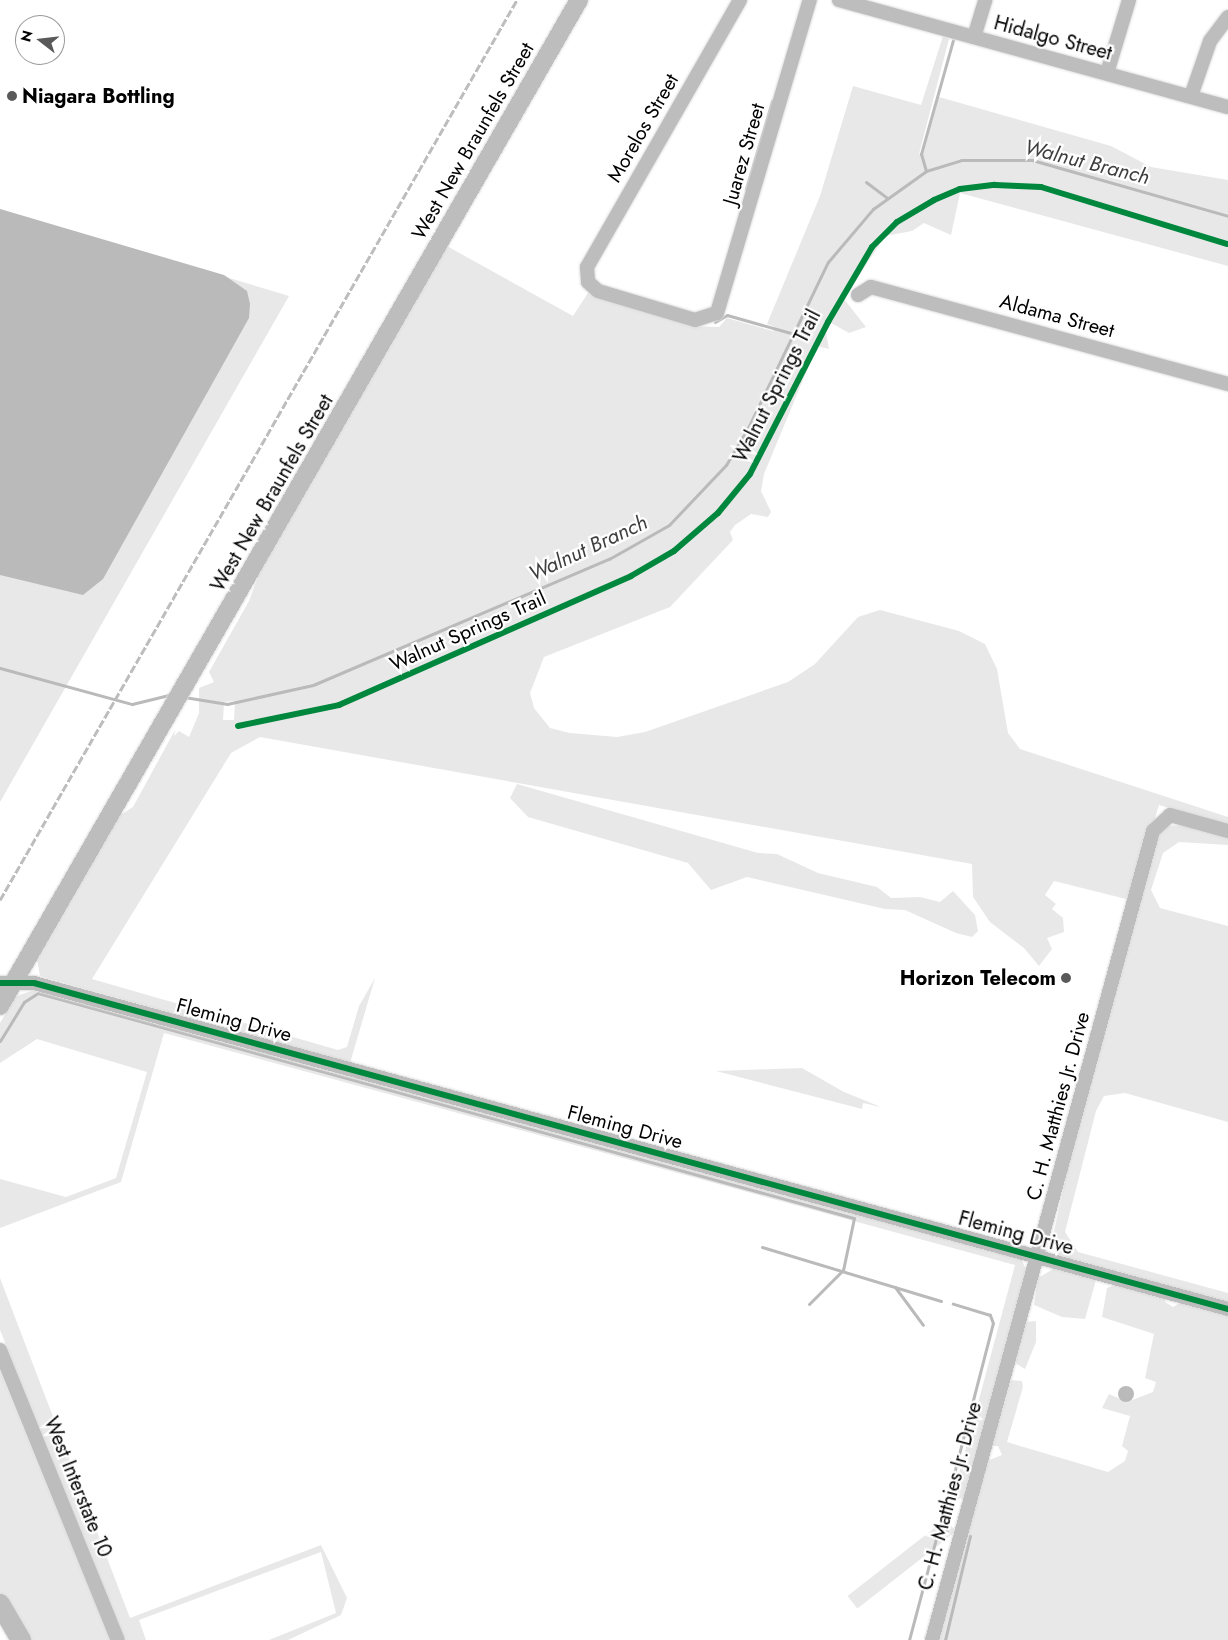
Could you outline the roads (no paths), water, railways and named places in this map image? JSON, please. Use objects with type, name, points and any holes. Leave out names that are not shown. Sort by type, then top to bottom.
[{"type":"highway","points":[[0,1604],[20,1640]]},
{"type":"main road","name":"West New Braunfels Street","points":[[0,1006],[6,983],[164,725],[579,0]]},
{"type":"street","name":"Morelos Street","points":[[713,317],[694,320],[603,293],[587,278],[591,258],[740,0]]},
{"type":"street","name":"Juarez Street","points":[[713,317],[722,302],[810,0]]},
{"type":"street","name":"Hidalgo Street","points":[[840,0],[1228,107]]},
{"type":"street","points":[[974,37],[985,0]]},
{"type":"street","points":[[1107,73],[1129,0]]},
{"type":"street","points":[[1191,96],[1210,41],[1228,17]]},
{"type":"street","name":"Aldama Street","points":[[858,295],[875,288],[1228,384]]},
{"type":"street","name":"C. H. Matthies Jr. Drive","points":[[932,1640],[1153,830],[1164,816],[1228,831]]},
{"type":"street","name":"Fleming Drive","points":[[6,983],[34,983],[1037,1255],[1228,1309]]},
{"type":"street","name":"West Interstate 10","points":[[0,1350],[118,1640]]},
{"type":"waterway","points":[[926,171],[921,154],[953,40]]},
{"type":"waterway","points":[[746,189],[772,101]]},
{"type":"waterway","name":"Walnut Branch","points":[[184,697],[227,704],[313,685],[609,559],[669,525],[726,465],[748,428],[828,262],[873,209],[926,171],[961,160],[1032,160],[1228,216]]},
{"type":"waterway","points":[[866,182],[887,198]]},
{"type":"waterway","points":[[715,322],[727,315],[794,334]]},
{"type":"waterway","name":"Walnut Branch","points":[[0,668],[132,704],[173,694]]},
{"type":"waterway","points":[[0,1041],[24,1002],[38,993],[854,1218],[843,1270],[809,1304]]},
{"type":"waterway","points":[[762,1247],[941,1301]]},
{"type":"waterway","points":[[895,1287],[923,1325]]},
{"type":"waterway","points":[[950,1489],[993,1323],[990,1315],[953,1304]]},
{"type":"waterway","points":[[909,1640],[939,1527],[948,1530]]},
{"type":"waterway","points":[[945,1640],[970,1536]]},
{"type":"railway","points":[[0,900],[517,0]]},
{"type":"place","name":"Niagara Bottling","points":[[12,96]]},
{"type":"place","name":"Horizon Telecom","points":[[1066,978]]}]
